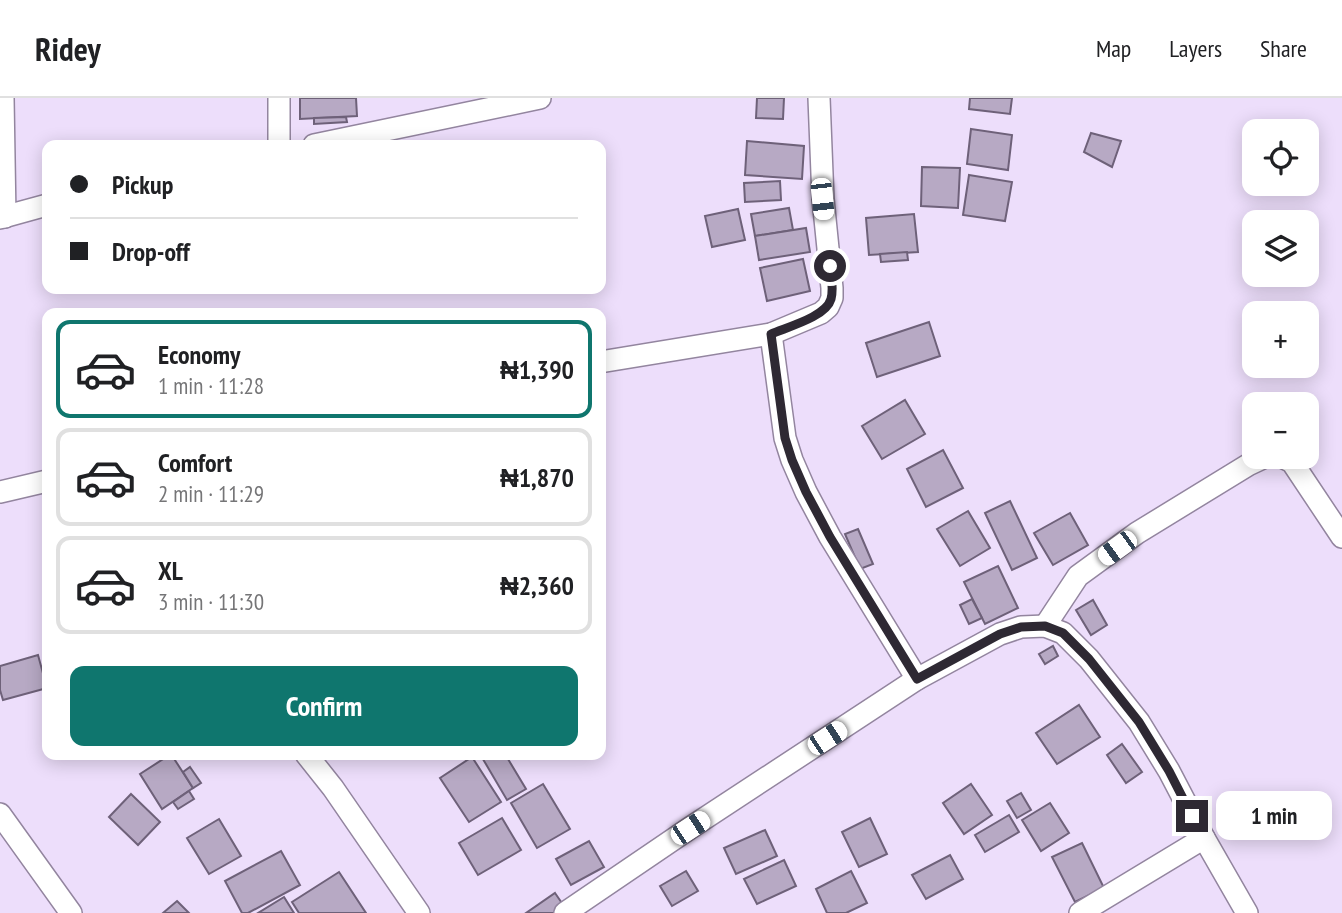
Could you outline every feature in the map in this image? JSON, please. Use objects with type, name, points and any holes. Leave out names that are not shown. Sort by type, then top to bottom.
[{"type":"street","points":[[3,98],[3,218],[42,206]]},
{"type":"street","points":[[279,98],[279,140]]},
{"type":"street","points":[[338,140],[540,98]]},
{"type":"street","points":[[606,361],[771,334],[821,313],[828,307],[832,288],[822,199],[819,98]]},
{"type":"street","points":[[771,334],[785,438],[792,460],[830,537],[917,679]]},
{"type":"street","points":[[1045,626],[1079,576],[1136,533],[1242,468]]},
{"type":"street","points":[[1297,469],[1342,537]]},
{"type":"street","points":[[0,492],[42,482]]},
{"type":"street","points":[[565,913],[917,679],[1000,634],[1021,627],[1045,626],[1063,633],[1089,659],[1139,722],[1247,913]]},
{"type":"street","points":[[311,760],[419,913]]},
{"type":"street","points":[[0,814],[71,913]]},
{"type":"street","points":[[1080,913],[1204,838]]},
{"type":"building","points":[[300,98],[356,98],[357,116],[300,119]]},
{"type":"building","points":[[757,98],[784,98],[783,119],[756,118]]},
{"type":"building","points":[[970,98],[1012,98],[1010,114],[969,109]]},
{"type":"building","points":[[346,117],[347,122],[314,124],[314,118]]},
{"type":"building","points":[[971,129],[1012,135],[1008,170],[967,164]]},
{"type":"building","points":[[1091,133],[1121,141],[1112,167],[1084,152]]},
{"type":"building","points":[[747,141],[804,146],[802,179],[745,175]]},
{"type":"building","points":[[922,167],[960,168],[958,208],[921,206]]},
{"type":"building","points":[[969,175],[1012,182],[1005,221],[963,215]]},
{"type":"building","points":[[780,181],[781,200],[745,202],[744,183]]},
{"type":"building","points":[[789,208],[793,230],[755,236],[751,214]]},
{"type":"building","points":[[738,209],[745,240],[712,247],[705,216]]},
{"type":"building","points":[[914,214],[918,252],[869,255],[866,218]]},
{"type":"building","points":[[806,228],[810,252],[759,260],[755,236]]},
{"type":"building","points":[[907,252],[908,260],[881,262],[880,254]]},
{"type":"building","points":[[803,259],[810,291],[767,301],[760,268]]},
{"type":"building","points":[[929,322],[940,356],[877,377],[866,343]]},
{"type":"building","points":[[905,400],[925,434],[882,459],[862,426]]},
{"type":"building","points":[[943,450],[963,488],[926,507],[907,469]]},
{"type":"building","points":[[1010,501],[1037,558],[1012,570],[985,513]]},
{"type":"building","points":[[968,511],[990,548],[960,566],[937,529]]},
{"type":"building","points":[[1070,513],[1088,545],[1053,565],[1034,533]]},
{"type":"building","points":[[858,529],[873,564],[860,569],[845,534]]},
{"type":"building","points":[[998,566],[1018,608],[985,624],[964,582]]},
{"type":"building","points":[[972,599],[982,618],[969,624],[960,605]]},
{"type":"building","points":[[1093,600],[1107,625],[1091,635],[1076,610]]},
{"type":"building","points":[[1053,646],[1058,656],[1045,664],[1039,654]]},
{"type":"building","points":[[38,655],[42,670],[42,689],[3,700],[0,690],[0,666]]},
{"type":"building","points":[[1079,705],[1100,737],[1057,764],[1036,733]]},
{"type":"building","points":[[1122,744],[1142,772],[1126,783],[1107,755]]},
{"type":"building","points":[[162,760],[175,760],[193,788],[162,809],[140,774]]},
{"type":"building","points":[[467,760],[474,760],[501,802],[469,822],[440,778]]},
{"type":"building","points":[[484,760],[509,760],[526,789],[507,800]]},
{"type":"building","points":[[190,767],[201,783],[193,788],[183,772]]},
{"type":"building","points":[[543,784],[570,829],[537,848],[511,803]]},
{"type":"building","points":[[971,784],[992,815],[964,834],[943,803]]},
{"type":"building","points":[[189,791],[194,799],[178,809],[173,802]]},
{"type":"building","points":[[1021,793],[1031,810],[1017,818],[1007,801]]},
{"type":"building","points":[[131,794],[160,822],[138,845],[109,817]]},
{"type":"building","points":[[1050,803],[1069,833],[1041,851],[1022,820]]},
{"type":"building","points":[[1009,815],[1019,832],[985,852],[975,835]]},
{"type":"building","points":[[502,818],[521,850],[478,875],[459,843]]},
{"type":"building","points":[[870,818],[887,854],[859,867],[842,832]]},
{"type":"building","points":[[219,819],[241,856],[209,874],[187,838]]},
{"type":"building","points":[[765,830],[777,856],[736,874],[724,848]]},
{"type":"building","points":[[589,841],[604,867],[571,885],[556,859]]},
{"type":"building","points":[[1082,843],[1104,888],[1075,902],[1052,857]]},
{"type":"building","points":[[281,851],[300,885],[248,913],[242,913],[225,881]]},
{"type":"building","points":[[950,855],[963,879],[926,899],[912,875]]},
{"type":"building","points":[[784,860],[796,886],[757,904],[744,879]]},
{"type":"building","points":[[686,871],[698,891],[672,906],[660,886]]},
{"type":"building","points":[[851,871],[867,903],[846,913],[827,913],[816,889]]},
{"type":"building","points":[[339,872],[366,913],[299,913],[292,902]]},
{"type":"building","points":[[555,893],[566,909],[561,913],[526,913]]},
{"type":"building","points":[[284,897],[294,913],[258,913]]},
{"type":"building","points":[[177,901],[189,913],[163,913]]},
{"type":"route","points":[[830,266],[832,298],[828,307],[821,313],[771,334],[785,438],[806,492],[830,537],[917,679],[1000,634],[1021,627],[1045,626],[1063,633],[1089,659],[1139,722],[1192,816]]}]
